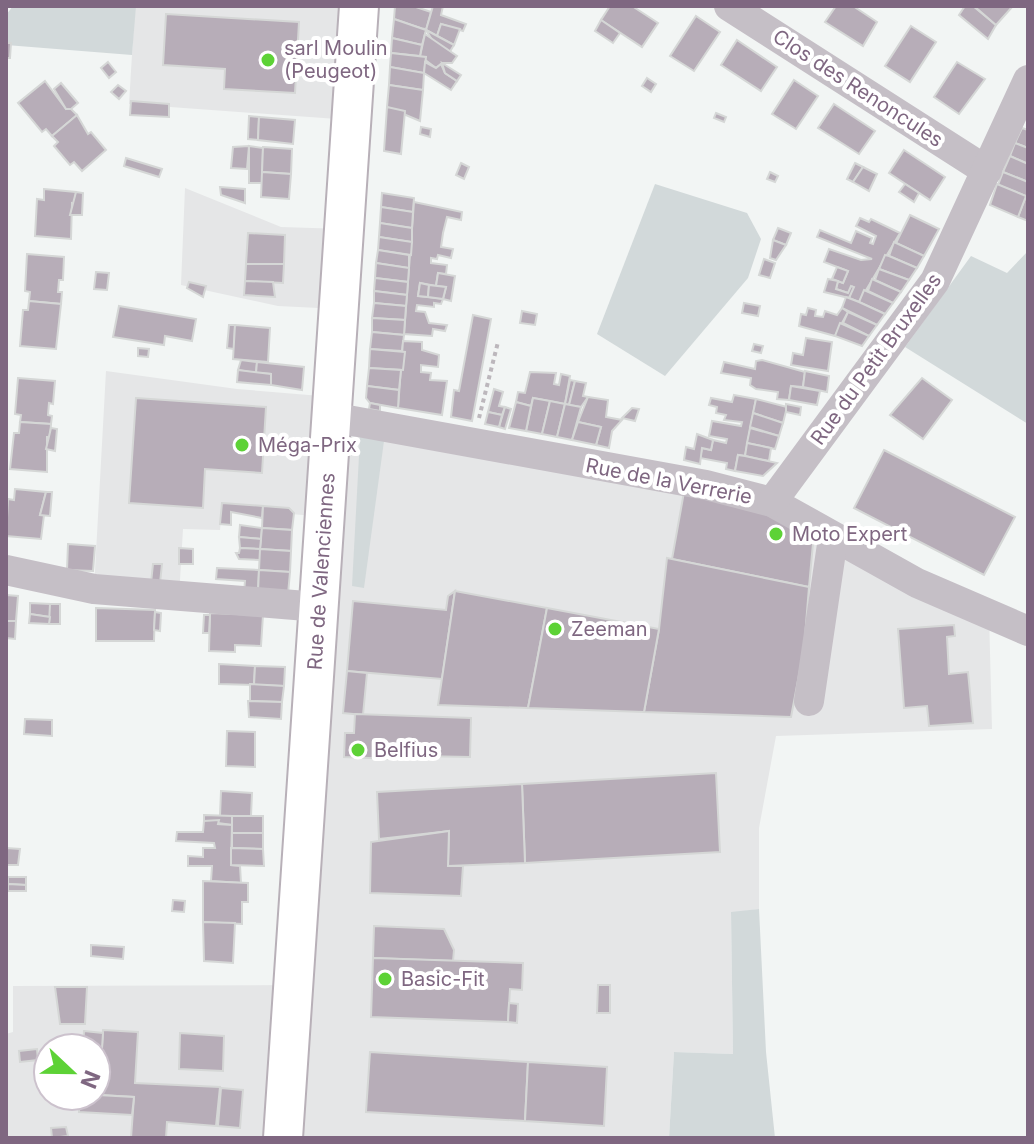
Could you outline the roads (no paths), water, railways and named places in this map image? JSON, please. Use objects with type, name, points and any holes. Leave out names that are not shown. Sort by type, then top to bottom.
[{"type":"main road","name":"Rue de Valenciennes","points":[[283,1138],[359,6]]},
{"type":"street","name":"Clos des Renoncules","points":[[729,6],[987,171]]},
{"type":"street","name":"Rue du Petit Bruxelles","points":[[772,502],[935,281],[1028,80]]},
{"type":"street","name":"Rue de la Verrerie","points":[[331,417],[706,485],[772,502],[917,583],[1028,631]]},
{"type":"street","points":[[809,701],[833,538]]},
{"type":"street","points":[[6,570],[94,589],[319,607]]},
{"type":"place","name":"sarl Moulin (Peugeot)","points":[[268,60]]},
{"type":"place","name":"Méga-Prix","points":[[242,445]]},
{"type":"place","name":"Moto Expert","points":[[776,534]]},
{"type":"place","name":"Zeeman","points":[[555,629]]},
{"type":"place","name":"Belfius","points":[[358,750]]},
{"type":"place","name":"Basic-Fit","points":[[385,979]]}]
